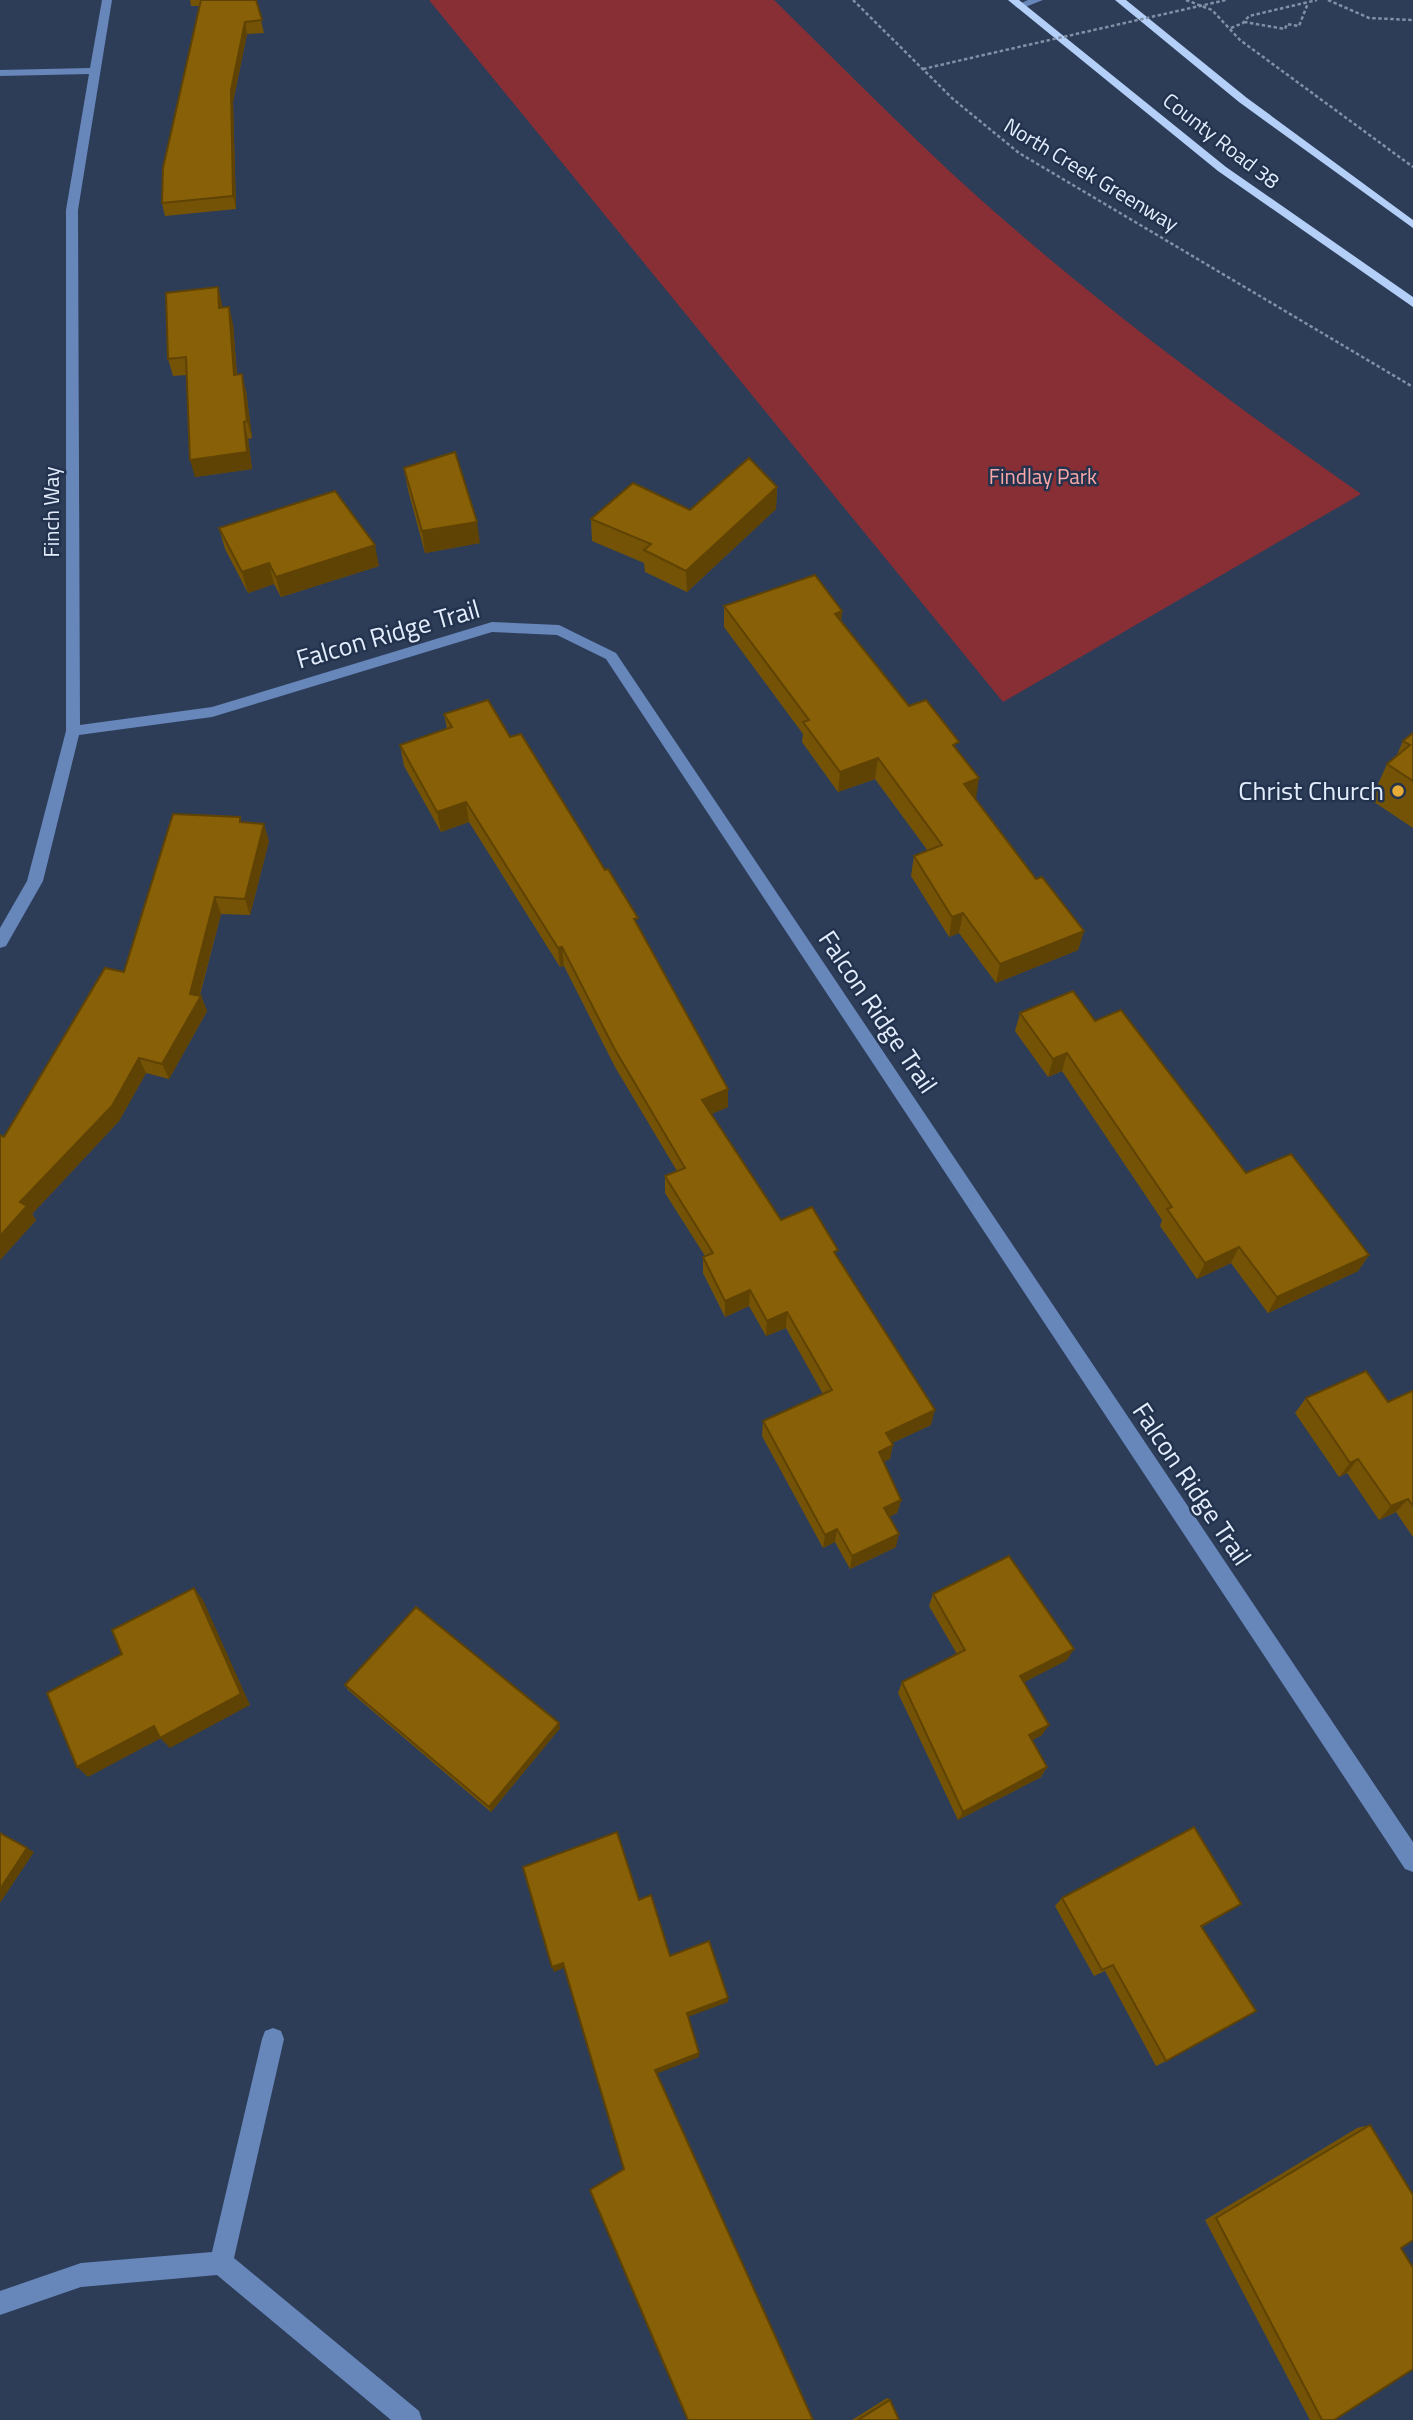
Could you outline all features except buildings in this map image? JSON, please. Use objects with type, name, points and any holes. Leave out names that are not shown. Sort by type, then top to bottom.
[{"type":"main road","name":"County Road 38","points":[[1120,0],[1243,100],[1413,225]]},
{"type":"main road","name":"County Road 38","points":[[1016,3],[1222,169],[1413,303]]},
{"type":"street","name":"Finch Way","points":[[0,942],[35,881],[73,731],[72,211],[107,0]]},
{"type":"street","points":[[1016,3],[1038,0]]},
{"type":"street","points":[[0,73],[96,71]]},
{"type":"street","name":"Falcon Ridge Trail","points":[[73,731],[212,712],[492,627],[559,630],[611,656],[1413,1861]]},
{"type":"street","points":[[220,2263],[273,2039]]},
{"type":"street","points":[[0,2303],[81,2275],[220,2263],[410,2420]]},
{"type":"path","name":"North Creek Greenway","points":[[853,0],[986,129],[1019,153],[1413,387]]},
{"type":"path","points":[[1185,0],[1212,10],[1240,40],[1413,167]]},
{"type":"path","points":[[922,69],[1226,0]]},
{"type":"path","points":[[1231,28],[1244,22],[1249,16],[1317,0]]},
{"type":"path","points":[[1328,0],[1345,11],[1377,21],[1413,20]]},
{"type":"path","points":[[1244,22],[1286,29],[1287,24],[1299,26],[1308,2]]},
{"type":"green space","name":"Findlay Park","points":[[429,0],[774,0],[891,116],[1054,263],[1183,365],[1361,494],[1003,702]]},
{"type":"place","name":"Christ Church","points":[[1398,791]]}]
